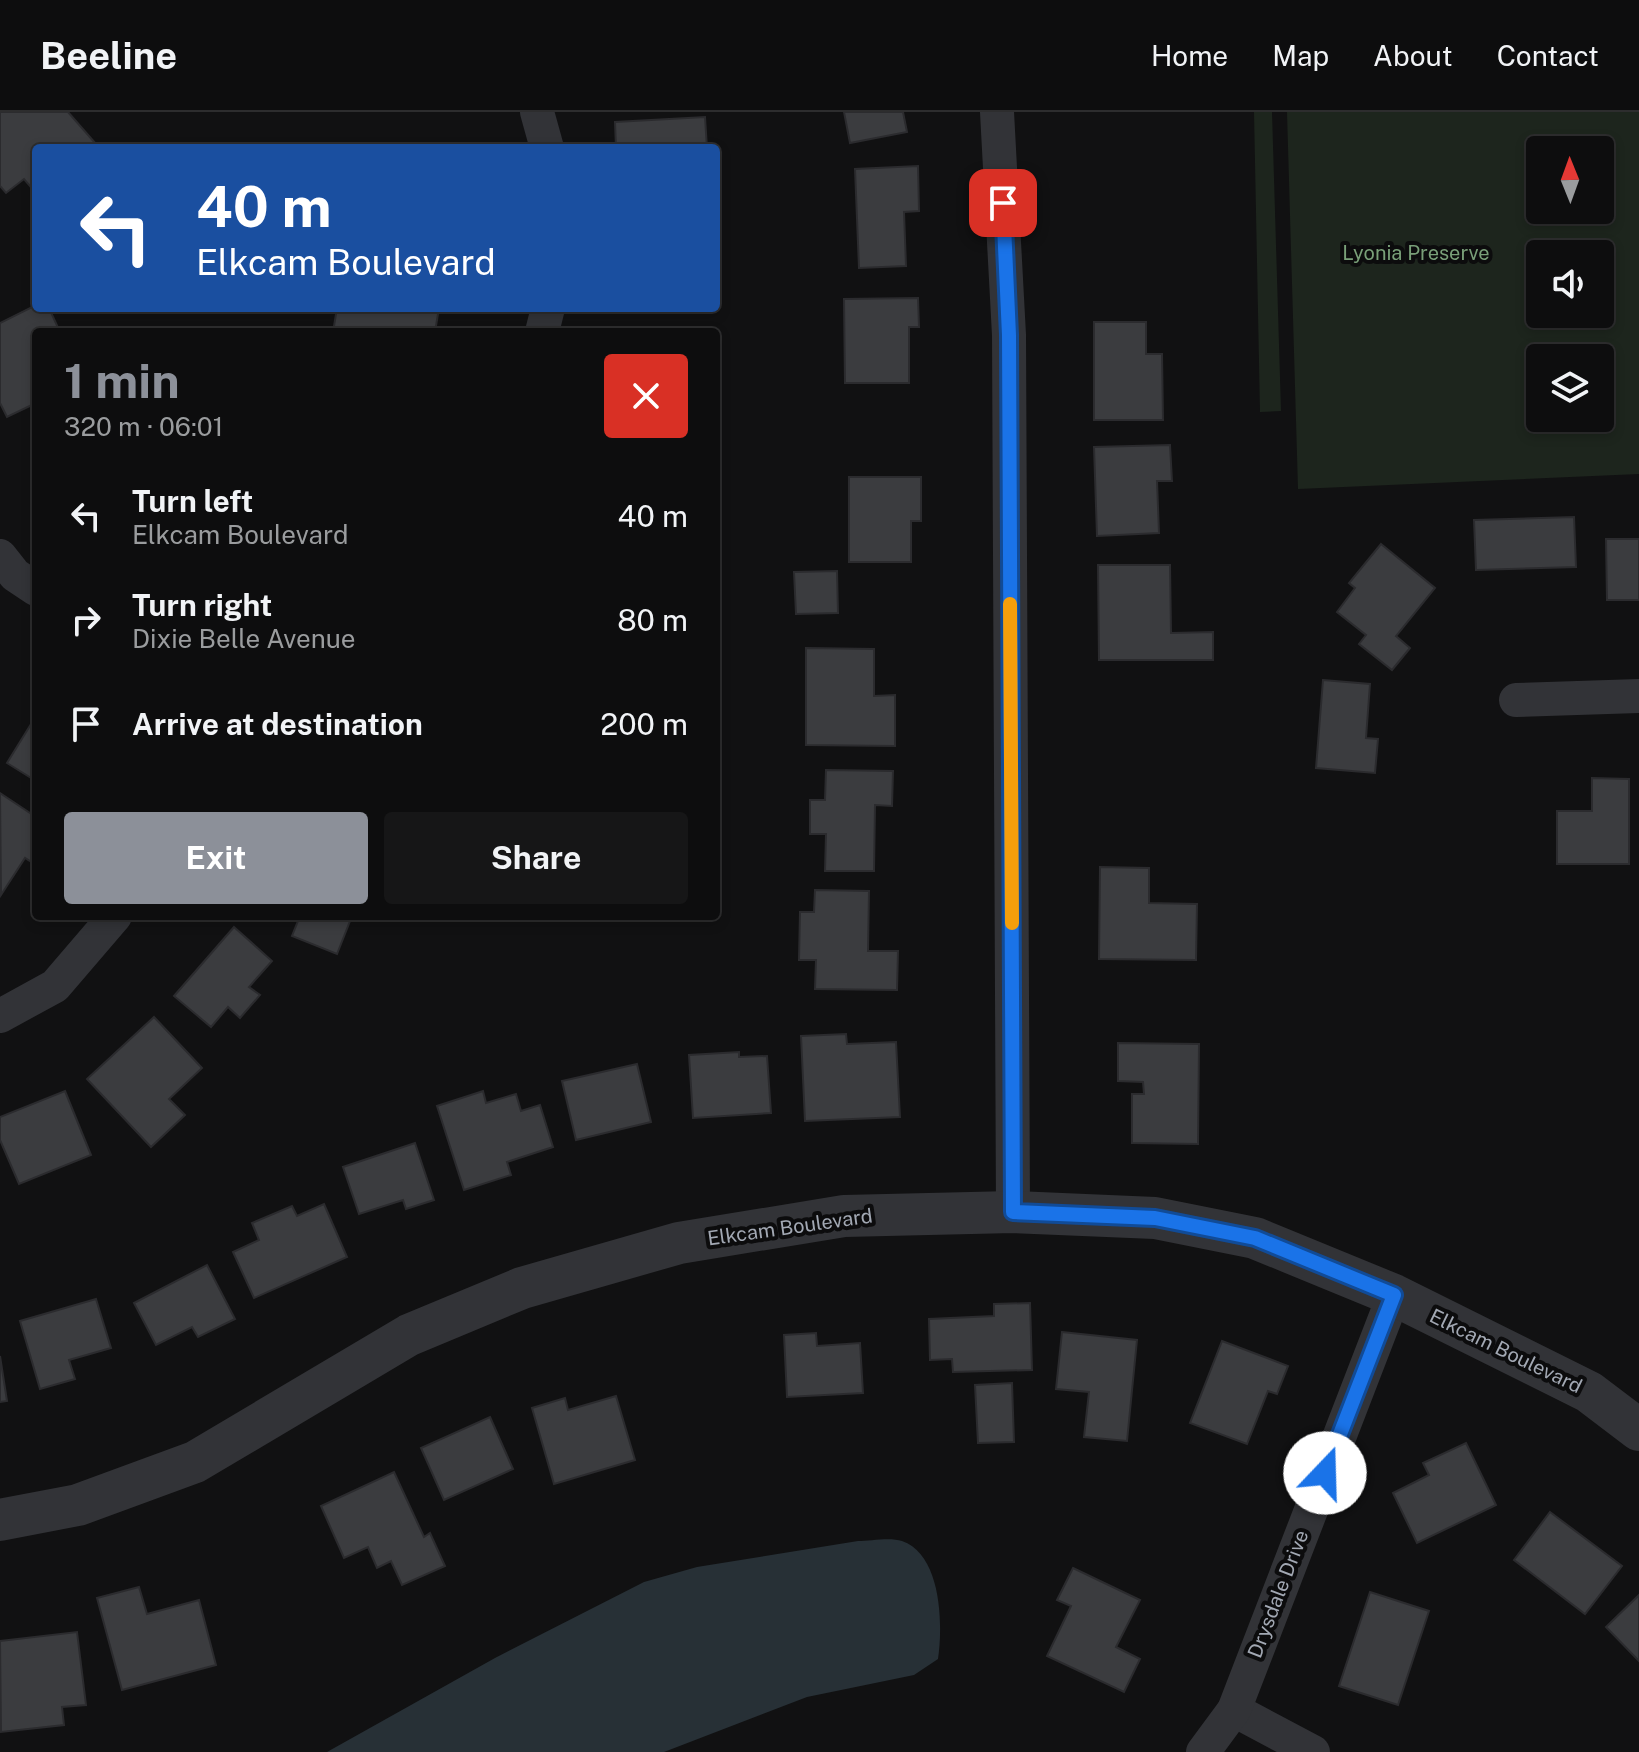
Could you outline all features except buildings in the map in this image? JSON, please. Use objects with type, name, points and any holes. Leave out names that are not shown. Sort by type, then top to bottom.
[{"type":"street","points":[[537,112],[546,144]]},
{"type":"street","points":[[997,112],[1009,335],[1013,1212]]},
{"type":"street","points":[[0,556],[15,575],[32,586]]},
{"type":"street","points":[[1516,700],[1639,696]]},
{"type":"street","points":[[0,1016],[55,986],[112,920]]},
{"type":"street","name":"Elkcam Boulevard","points":[[0,1520],[78,1505],[195,1462],[409,1335],[522,1288],[679,1243],[844,1216],[1013,1212],[1155,1218],[1255,1238],[1394,1295],[1589,1392],[1639,1430]]},
{"type":"street","name":"Drysdale Drive","points":[[1203,1752],[1234,1710],[1394,1295]]},
{"type":"street","points":[[1234,1710],[1313,1752]]},
{"type":"green space","points":[[1254,112],[1272,112],[1281,411],[1260,412]]},
{"type":"green space","name":"Lyonia Preserve","points":[[1287,112],[1639,112],[1639,474],[1298,489]]},
{"type":"shaded area","points":[[858,1541],[902,1541],[915,1549],[932,1576],[939,1610],[938,1659],[914,1675],[807,1697],[664,1752],[327,1752],[495,1658],[644,1582],[697,1567]]},
{"type":"slow traffic","points":[[1010,604],[1012,923]]},
{"type":"route","points":[[1003,203],[1009,335],[1013,1212],[1155,1218],[1255,1238],[1394,1295],[1325,1473]]}]
